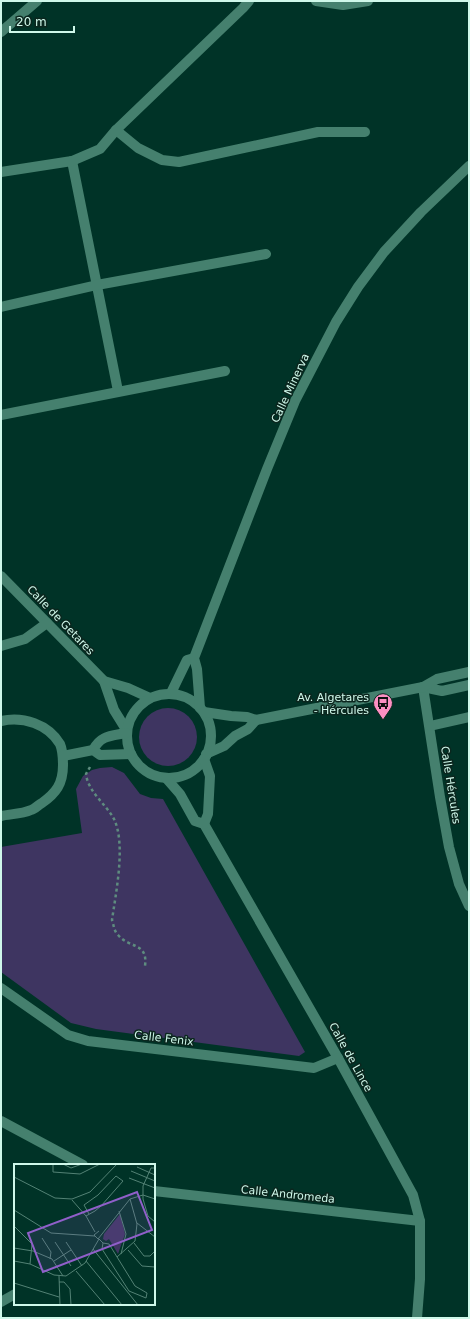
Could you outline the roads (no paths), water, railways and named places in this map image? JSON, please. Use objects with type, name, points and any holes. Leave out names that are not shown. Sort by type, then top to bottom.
[{"type":"street","points":[[1,32],[37,1]]},
{"type":"street","points":[[1,172],[72,161],[100,149],[116,130],[249,1]]},
{"type":"street","points":[[316,1],[343,5],[368,1]]},
{"type":"street","points":[[116,130],[138,148],[162,160],[179,162],[318,132],[365,132]]},
{"type":"street","points":[[72,161],[118,391]]},
{"type":"street","name":"Calle Minerva","points":[[171,694],[187,660],[194,658],[292,408],[336,322],[358,287],[384,252],[420,212],[469,166]]},
{"type":"street","points":[[1,307],[97,285],[266,254]]},
{"type":"street","points":[[1,415],[225,370]]},
{"type":"street","name":"Calle de Getares","points":[[1,576],[104,681],[114,710],[126,732]]},
{"type":"street","points":[[1,646],[25,640],[47,623]]},
{"type":"street","points":[[194,658],[197,669],[202,710],[210,727],[211,738],[209,749],[205,757],[187,774],[166,778],[155,776],[145,771],[137,764],[127,744],[126,732],[128,722],[141,704],[160,694],[182,695],[192,700],[202,710],[231,716],[247,716],[256,720],[423,687],[437,679],[469,672]]},
{"type":"street","name":"Calle de Getares","points":[[104,681],[128,688],[150,698]]},
{"type":"street","points":[[423,687],[442,691],[469,685]]},
{"type":"street","name":"Calle Hércules","points":[[423,687],[449,847],[459,884],[469,906]]},
{"type":"street","points":[[430,726],[469,717]]},
{"type":"street","points":[[1,721],[22,719],[40,725],[52,734],[60,745],[63,756],[63,776],[59,788],[48,799],[31,810],[1,816]]},
{"type":"street","points":[[205,757],[224,746],[235,736],[248,729],[256,720]]},
{"type":"street","points":[[93,750],[97,742],[106,737],[126,732]]},
{"type":"street","points":[[63,756],[93,750],[100,755],[131,754]]},
{"type":"street","points":[[204,824],[208,814],[210,776],[205,757]]},
{"type":"street","name":"Calle de Lince","points":[[166,778],[180,794],[195,821],[204,824],[338,1058],[413,1195],[420,1221],[420,1279],[417,1318]]},
{"type":"street","name":"Calle Fenix","points":[[1,988],[68,1036],[88,1041],[314,1068],[338,1058]]},
{"type":"street","points":[[1,1121],[81,1164]]},
{"type":"street","name":"Calle Andromeda","points":[[155,1191],[420,1221]]},
{"type":"street","points":[[1,1302],[14,1295]]},
{"type":"place","name":"Av. Algetares - Hércules","points":[[383,720]]}]
